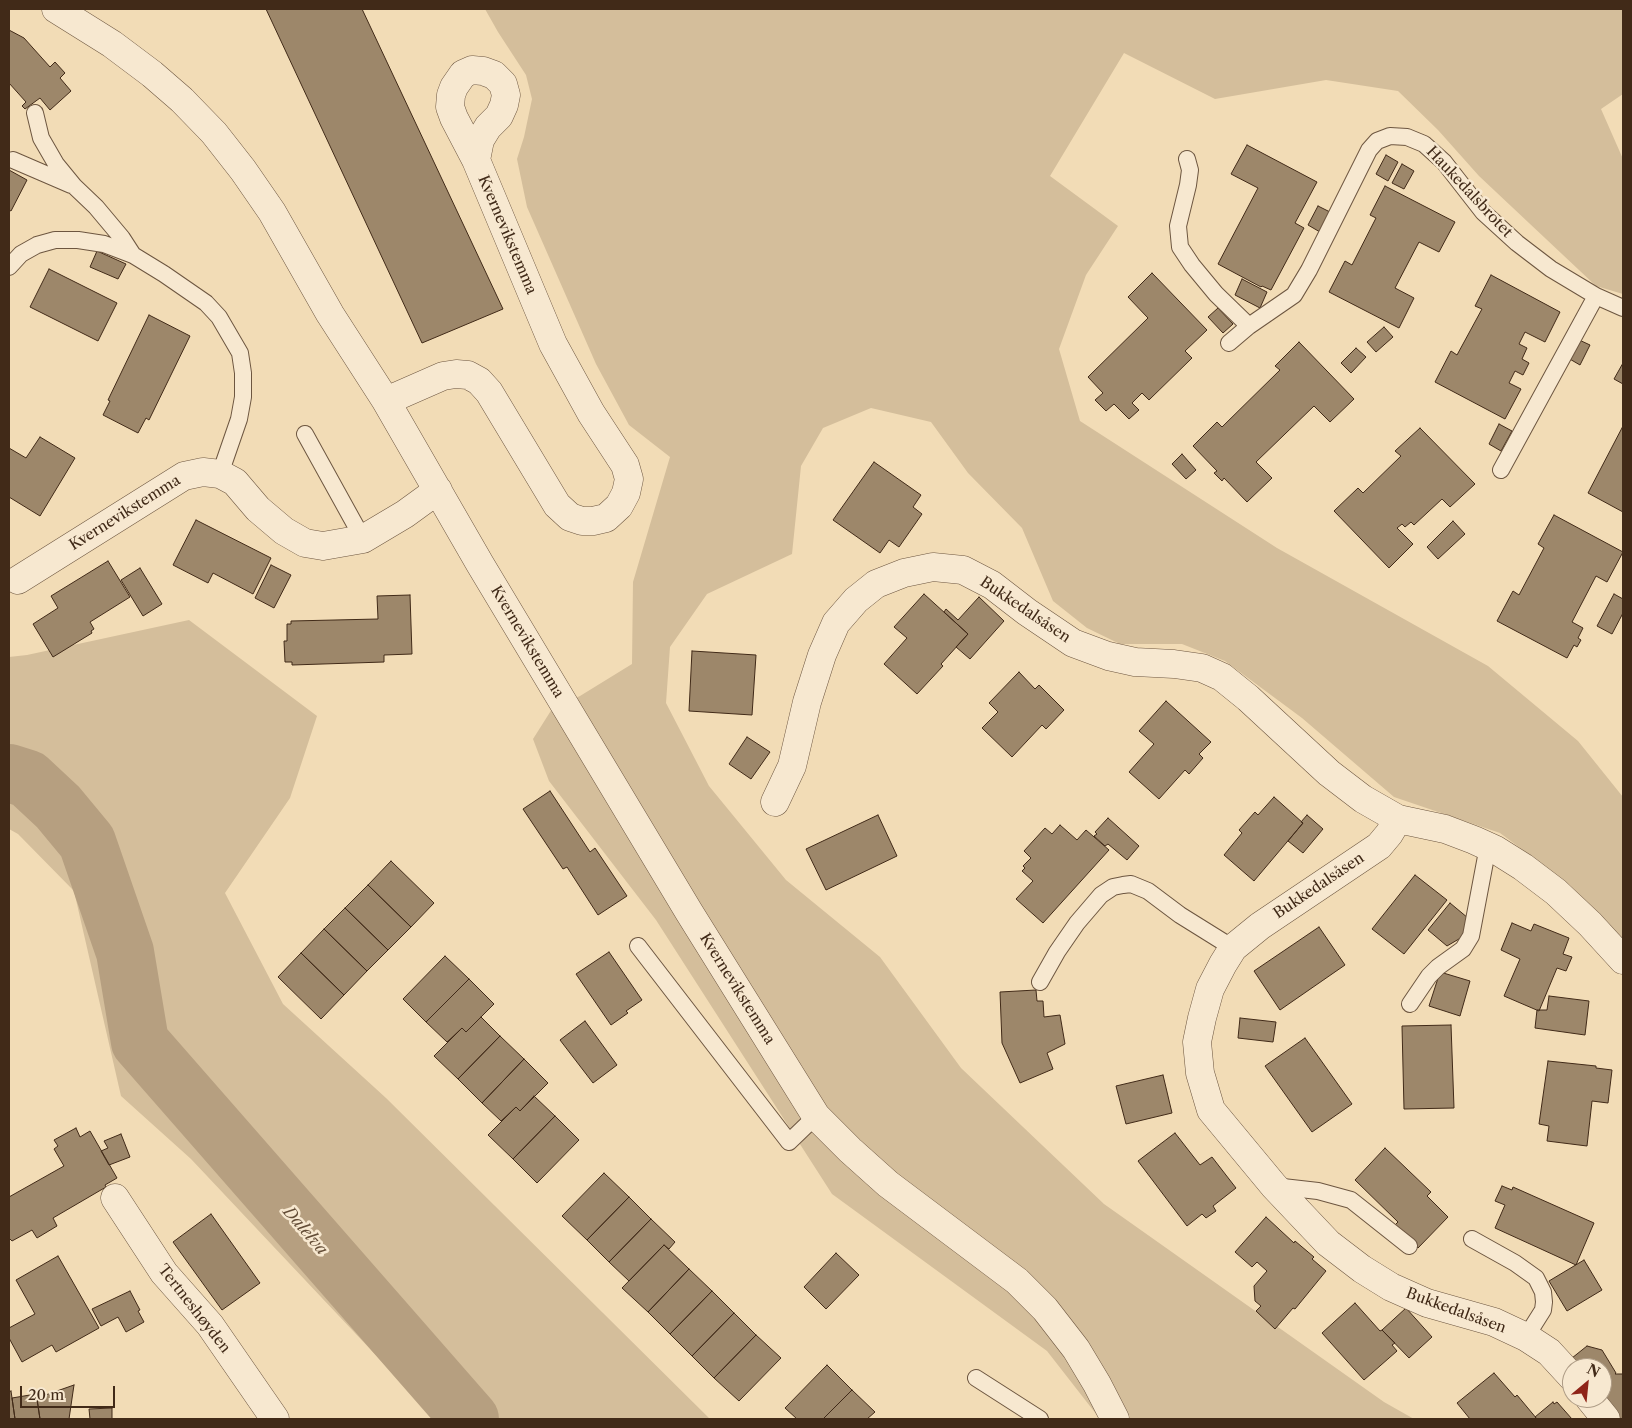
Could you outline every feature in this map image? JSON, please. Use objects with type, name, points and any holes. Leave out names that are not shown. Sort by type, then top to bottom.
[{"type":"street","name":"Kvernevikstemma","points":[[56,9],[112,44],[152,74],[182,100],[214,133],[272,212],[330,314],[386,402],[480,564],[689,912],[816,1116],[888,1184],[1017,1281],[1045,1309],[1076,1349],[1097,1384],[1111,1418]]},
{"type":"street","name":"Kvernevikstemma","points":[[386,402],[443,376],[468,375],[479,381],[489,392],[557,505],[570,517],[582,521],[606,518],[619,506],[626,492],[628,480],[625,465],[591,414],[553,344],[476,160]]},
{"type":"street","name":"Kvernevikstemma","points":[[18,580],[184,476],[203,472],[220,474]]},
{"type":"street","points":[[220,474],[235,482],[258,509],[284,530],[305,542],[323,546],[363,539],[438,490]]},
{"type":"street","name":"Bukkedalsåsen","points":[[775,802],[792,766],[807,702],[822,655],[836,623],[856,600],[876,584],[904,573],[933,567],[963,570],[992,585],[1027,612],[1073,643],[1108,656],[1135,662],[1202,668],[1222,678],[1248,698],[1329,773],[1363,799],[1398,819],[1445,829],[1488,846],[1523,867],[1556,892],[1590,924],[1623,960]]},
{"type":"street","name":"Bukkedalsåsen","points":[[1398,819],[1390,834],[1379,846],[1260,926],[1233,948],[1222,964],[1210,989],[1198,1042],[1200,1073],[1211,1110],[1274,1186],[1328,1242],[1362,1269],[1391,1287],[1427,1303],[1494,1322],[1526,1337],[1549,1352],[1562,1366]]},
{"type":"street","name":"Tertneshøyden","points":[[115,1198],[164,1273],[210,1325],[275,1419]]},
{"type":"street","points":[[1597,1408],[1606,1419]]},
{"type":"lane","points":[[35,113],[41,138],[56,164],[74,186],[96,207],[122,238],[133,255]]},
{"type":"lane","name":"Haukedalsbrotet","points":[[1229,343],[1249,326],[1294,295],[1309,270],[1369,150],[1377,141],[1390,136],[1407,137],[1424,144],[1444,162],[1483,212],[1517,243],[1551,269],[1596,296],[1623,308]]},
{"type":"lane","points":[[1188,159],[1190,170],[1188,185],[1178,226],[1180,247],[1216,294],[1249,326]]},
{"type":"lane","points":[[13,160],[74,186]]},
{"type":"lane","points":[[9,267],[21,254],[37,245],[55,240],[78,240],[104,244],[133,255],[164,274],[206,304],[218,317],[240,353],[243,373],[243,397],[239,419],[220,474]]},
{"type":"lane","points":[[1501,470],[1596,296]]},
{"type":"lane","points":[[305,434],[363,539]]},
{"type":"lane","points":[[1410,1004],[1429,976],[1463,949],[1471,936],[1488,846]]},
{"type":"lane","points":[[1040,982],[1067,938],[1101,895],[1123,885],[1131,884],[1148,891],[1180,915],[1233,948]]},
{"type":"lane","points":[[638,946],[789,1142],[816,1116]]},
{"type":"lane","points":[[1274,1186],[1318,1191],[1351,1200],[1409,1246]]},
{"type":"lane","name":"Bukkedalsåsen","points":[[1472,1239],[1515,1263],[1536,1278],[1543,1292],[1543,1310],[1526,1337]]},
{"type":"lane","points":[[976,1378],[1040,1419]]},
{"type":"shaded area","points":[[485,9],[1623,9],[1623,94],[1601,109],[1623,159],[1623,294],[1596,286],[1479,176],[1438,130],[1398,91],[1326,80],[1215,99],[1124,53],[1050,176],[1118,226],[1086,275],[1059,349],[1080,421],[1277,548],[1488,666],[1578,741],[1623,797],[1623,941],[1570,885],[1500,833],[1394,797],[1302,718],[1225,661],[1182,644],[1120,644],[1087,628],[1053,601],[1022,528],[968,473],[931,422],[871,408],[823,428],[801,466],[792,554],[707,594],[670,647],[666,703],[709,786],[786,880],[880,957],[961,1068],[1104,1204],[1384,1402],[1414,1419],[1100,1419],[1047,1351],[832,1194],[656,920],[549,781],[533,739],[552,709],[580,696],[632,664],[633,582],[670,457],[629,425],[596,364],[527,207],[517,159],[532,99],[526,75]]},
{"type":"shaded area","points":[[189,620],[317,716],[290,798],[225,893],[283,1004],[386,1098],[710,1419],[436,1419],[191,1159],[121,1096],[74,891],[18,834],[9,829],[9,657],[27,655]]},
{"type":"building","points":[[266,9],[362,9],[503,309],[422,343]]},
{"type":"building","points":[[9,30],[24,38],[50,67],[55,62],[65,73],[60,78],[71,91],[50,110],[40,98],[25,109],[22,106],[26,102],[9,83]]},
{"type":"building","points":[[1247,145],[1317,182],[1295,223],[1304,228],[1271,290],[1261,287],[1218,264],[1258,188],[1231,174]]},
{"type":"building","points":[[1386,155],[1398,162],[1388,181],[1376,174]]},
{"type":"building","points":[[1402,164],[1414,171],[1404,189],[1392,183]]},
{"type":"building","points":[[9,170],[27,180],[11,211],[9,210]]},
{"type":"building","points":[[1385,186],[1455,222],[1439,252],[1419,242],[1395,288],[1414,298],[1399,328],[1329,292],[1345,261],[1352,265],[1376,218],[1370,215]]},
{"type":"building","points":[[1318,206],[1330,212],[1320,232],[1308,225]]},
{"type":"building","points":[[97,251],[126,264],[118,279],[90,267]]},
{"type":"building","points":[[49,269],[117,303],[98,341],[30,307]]},
{"type":"building","points":[[1152,273],[1207,330],[1185,351],[1192,358],[1149,400],[1142,393],[1132,403],[1139,410],[1129,419],[1114,404],[1106,411],[1095,400],[1103,393],[1088,377],[1148,318],[1128,297]]},
{"type":"building","points":[[1491,275],[1560,312],[1545,342],[1525,332],[1519,344],[1527,348],[1522,359],[1529,363],[1523,375],[1515,371],[1509,383],[1521,389],[1505,419],[1435,382],[1451,351],[1457,355],[1482,309],[1475,306]]},
{"type":"building","points":[[1242,279],[1267,292],[1260,308],[1235,295]]},
{"type":"building","points":[[1218,308],[1233,324],[1223,333],[1208,317]]},
{"type":"building","points":[[149,315],[190,336],[149,420],[146,418],[138,433],[103,415],[110,401],[108,400]]},
{"type":"building","points":[[1384,327],[1393,337],[1376,352],[1367,342]]},
{"type":"building","points":[[1577,339],[1590,345],[1580,365],[1568,358]]},
{"type":"building","points":[[1299,342],[1354,399],[1330,422],[1314,406],[1256,462],[1272,478],[1247,502],[1224,478],[1222,481],[1214,473],[1217,471],[1193,446],[1217,422],[1222,427],[1280,370],[1275,366]]},
{"type":"building","points":[[1356,348],[1366,357],[1351,373],[1341,363]]},
{"type":"building","points":[[1623,363],[1623,384],[1614,379]]},
{"type":"building","points":[[1499,424],[1512,431],[1501,451],[1489,444]]},
{"type":"building","points":[[1623,426],[1623,512],[1588,493]]},
{"type":"building","points":[[1420,428],[1475,484],[1450,507],[1442,499],[1414,525],[1411,522],[1405,527],[1402,524],[1397,528],[1413,544],[1389,568],[1334,511],[1358,488],[1363,493],[1401,456],[1395,451]]},
{"type":"building","points":[[40,437],[75,458],[40,516],[9,497],[9,448],[26,458]]},
{"type":"building","points":[[1182,454],[1196,470],[1186,479],[1172,464]]},
{"type":"building","points":[[874,462],[921,495],[913,507],[922,514],[899,547],[889,540],[880,553],[833,520]]},
{"type":"building","points":[[1554,515],[1623,552],[1607,582],[1596,576],[1572,622],[1583,628],[1578,638],[1581,640],[1577,647],[1574,645],[1567,658],[1497,621],[1513,591],[1519,595],[1544,548],[1538,544]]},
{"type":"building","points":[[196,520],[271,558],[253,594],[213,573],[208,583],[173,565]]},
{"type":"building","points":[[1453,521],[1465,534],[1438,559],[1427,547]]},
{"type":"building","points":[[108,561],[130,597],[90,622],[94,629],[91,631],[92,633],[53,657],[33,624],[58,608],[51,596]]},
{"type":"building","points":[[271,565],[291,575],[274,608],[255,598]]},
{"type":"building","points":[[140,568],[162,604],[143,616],[121,580]]},
{"type":"building","points":[[924,594],[968,634],[941,664],[943,666],[917,694],[884,664],[907,638],[894,627]]},
{"type":"building","points":[[1614,594],[1623,599],[1623,613],[1612,634],[1597,626]]},
{"type":"building","points":[[410,595],[412,654],[384,655],[384,662],[292,665],[292,662],[285,662],[284,641],[287,641],[287,624],[291,624],[291,621],[378,619],[377,596]]},
{"type":"building","points":[[979,597],[1004,621],[970,659],[956,647],[968,634],[944,612],[946,609],[958,620]]},
{"type":"building","points":[[692,651],[756,655],[752,715],[689,711]]},
{"type":"building","points":[[1019,672],[1035,689],[1039,685],[1064,710],[1046,729],[1042,725],[1012,757],[982,728],[998,712],[989,703]]},
{"type":"building","points":[[1166,701],[1211,742],[1199,754],[1203,758],[1189,774],[1185,770],[1159,799],[1129,772],[1154,744],[1139,731]]},
{"type":"building","points":[[747,737],[770,752],[751,779],[729,764]]},
{"type":"building","points":[[550,791],[590,852],[595,848],[627,896],[598,915],[567,867],[563,869],[523,809]]},
{"type":"building","points":[[1274,797],[1303,823],[1254,881],[1224,855],[1242,833],[1239,830],[1255,812],[1258,815]]},
{"type":"building","points":[[878,815],[897,856],[826,890],[806,849]]},
{"type":"building","points":[[1307,815],[1323,829],[1303,853],[1288,841]]},
{"type":"building","points":[[1108,818],[1139,846],[1127,860],[1108,844],[1105,846],[1094,836],[1097,834],[1095,832]]},
{"type":"building","points":[[1060,825],[1077,840],[1086,830],[1109,850],[1043,923],[1016,899],[1033,881],[1022,871],[1025,868],[1023,866],[1031,858],[1024,851],[1045,828],[1052,834]]},
{"type":"building","points":[[391,861],[434,903],[411,927],[368,885]]},
{"type":"building","points":[[1415,875],[1447,900],[1404,954],[1372,929]]},
{"type":"building","points":[[368,885],[411,927],[388,950],[345,908]]},
{"type":"building","points":[[1450,903],[1468,918],[1464,936],[1447,946],[1428,930]]},
{"type":"building","points":[[345,908],[388,950],[367,971],[324,929]]},
{"type":"building","points":[[1512,923],[1531,931],[1534,924],[1569,938],[1563,954],[1572,957],[1566,971],[1557,968],[1539,1011],[1504,996],[1520,959],[1501,950]]},
{"type":"building","points":[[1319,927],[1345,965],[1280,1010],[1254,971]]},
{"type":"building","points":[[324,929],[367,971],[344,995],[301,953]]},
{"type":"building","points":[[609,952],[642,1000],[611,1025],[576,974]]},
{"type":"building","points":[[301,953],[344,995],[321,1019],[278,977]]},
{"type":"building","points":[[445,956],[469,979],[426,1022],[403,999]]},
{"type":"building","points":[[1440,972],[1470,981],[1460,1016],[1429,1006]]},
{"type":"building","points":[[469,979],[494,1004],[466,1032],[462,1028],[447,1042],[426,1022]]},
{"type":"building","points":[[1036,990],[1037,1001],[1043,1001],[1044,1017],[1060,1015],[1065,1044],[1047,1053],[1053,1069],[1020,1083],[1002,1043],[1000,992]]},
{"type":"building","points":[[1549,996],[1589,1001],[1585,1035],[1535,1028],[1537,1010],[1547,1010]]},
{"type":"building","points":[[481,1017],[500,1036],[458,1079],[434,1056],[462,1028],[466,1032]]},
{"type":"building","points":[[1240,1018],[1276,1022],[1273,1042],[1238,1038]]},
{"type":"building","points":[[585,1021],[617,1065],[593,1083],[560,1040]]},
{"type":"building","points":[[1451,1025],[1454,1108],[1404,1109],[1402,1026]]},
{"type":"building","points":[[500,1036],[524,1059],[482,1103],[458,1079]]},
{"type":"building","points":[[1305,1038],[1352,1104],[1312,1132],[1265,1066]]},
{"type":"building","points":[[524,1059],[548,1083],[520,1111],[516,1107],[501,1121],[482,1103]]},
{"type":"building","points":[[1548,1061],[1596,1066],[1596,1068],[1612,1070],[1608,1103],[1592,1101],[1587,1146],[1547,1141],[1549,1126],[1539,1124]]},
{"type":"building","points":[[1163,1075],[1172,1113],[1126,1124],[1116,1086]]},
{"type":"building","points":[[534,1096],[555,1116],[513,1159],[488,1135],[516,1107],[520,1111]]},
{"type":"building","points":[[555,1116],[579,1140],[537,1183],[513,1159]]},
{"type":"building","points":[[76,1128],[80,1137],[90,1131],[117,1178],[105,1185],[106,1187],[53,1218],[57,1226],[37,1238],[32,1230],[12,1241],[9,1239],[9,1197],[64,1166],[54,1149],[58,1146],[54,1140]]},
{"type":"building","points":[[1175,1133],[1200,1165],[1212,1157],[1236,1188],[1213,1206],[1216,1211],[1206,1218],[1202,1214],[1187,1226],[1138,1161]]},
{"type":"building","points":[[121,1134],[130,1157],[109,1165],[101,1151],[108,1148],[104,1141]]},
{"type":"building","points":[[1385,1148],[1431,1192],[1427,1196],[1448,1217],[1418,1248],[1394,1226],[1398,1222],[1355,1180]]},
{"type":"building","points":[[604,1173],[629,1197],[587,1240],[562,1216]]},
{"type":"building","points":[[1502,1186],[1512,1190],[1513,1187],[1594,1223],[1576,1265],[1495,1228],[1505,1205],[1495,1201]]},
{"type":"building","points":[[629,1197],[651,1219],[609,1262],[587,1240]]},
{"type":"building","points":[[211,1214],[260,1283],[222,1310],[173,1242]]},
{"type":"building","points":[[1266,1217],[1294,1243],[1295,1241],[1314,1257],[1312,1259],[1326,1271],[1295,1309],[1293,1308],[1275,1329],[1256,1311],[1261,1306],[1255,1301],[1254,1286],[1267,1271],[1257,1262],[1252,1267],[1235,1252]]},
{"type":"building","points":[[651,1219],[675,1242],[669,1249],[664,1245],[629,1281],[609,1262]]},
{"type":"building","points":[[664,1245],[689,1269],[648,1312],[622,1288]]},
{"type":"building","points":[[836,1253],[859,1275],[826,1309],[804,1287]]},
{"type":"building","points":[[58,1256],[99,1328],[56,1352],[52,1345],[22,1362],[9,1338],[9,1328],[35,1314],[16,1280]]},
{"type":"building","points":[[1584,1260],[1602,1290],[1567,1311],[1549,1281]]},
{"type":"building","points":[[689,1269],[712,1291],[670,1334],[648,1312]]},
{"type":"building","points":[[130,1291],[144,1322],[126,1332],[118,1317],[101,1326],[92,1309]]},
{"type":"building","points":[[712,1291],[734,1313],[692,1356],[670,1334]]},
{"type":"building","points":[[1355,1303],[1380,1331],[1382,1330],[1395,1343],[1392,1345],[1397,1351],[1364,1380],[1322,1333]]},
{"type":"building","points":[[1406,1308],[1432,1337],[1409,1358],[1382,1330]]},
{"type":"building","points":[[734,1313],[756,1335],[714,1378],[692,1356]]},
{"type":"building","points":[[756,1335],[781,1358],[739,1401],[714,1378]]},
{"type":"building","points":[[1587,1346],[1602,1350],[1607,1358],[1572,1358]]},
{"type":"building","points":[[827,1365],[852,1390],[823,1419],[797,1419],[785,1408]]},
{"type":"building","points":[[1612,1366],[1615,1374],[1623,1374],[1623,1419],[1619,1419],[1610,1408]]},
{"type":"building","points":[[1494,1373],[1515,1397],[1517,1395],[1537,1419],[1470,1419],[1457,1403]]},
{"type":"building","points":[[74,1385],[69,1419],[40,1419],[37,1398]]},
{"type":"building","points":[[852,1390],[875,1412],[867,1419],[823,1419]]},
{"type":"building","points":[[11,1391],[15,1419],[9,1419],[9,1392]]},
{"type":"building","points":[[36,1394],[40,1419],[15,1419],[12,1398]]},
{"type":"building","points":[[1553,1402],[1554,1404],[1557,1402],[1572,1419],[1537,1419],[1535,1417]]},
{"type":"building","points":[[112,1408],[112,1419],[90,1419],[89,1409]]},
{"type":"waterway","name":"Dalelva","points":[[9,773],[28,779],[58,807],[87,842],[125,952],[140,1042],[470,1419]]}]
